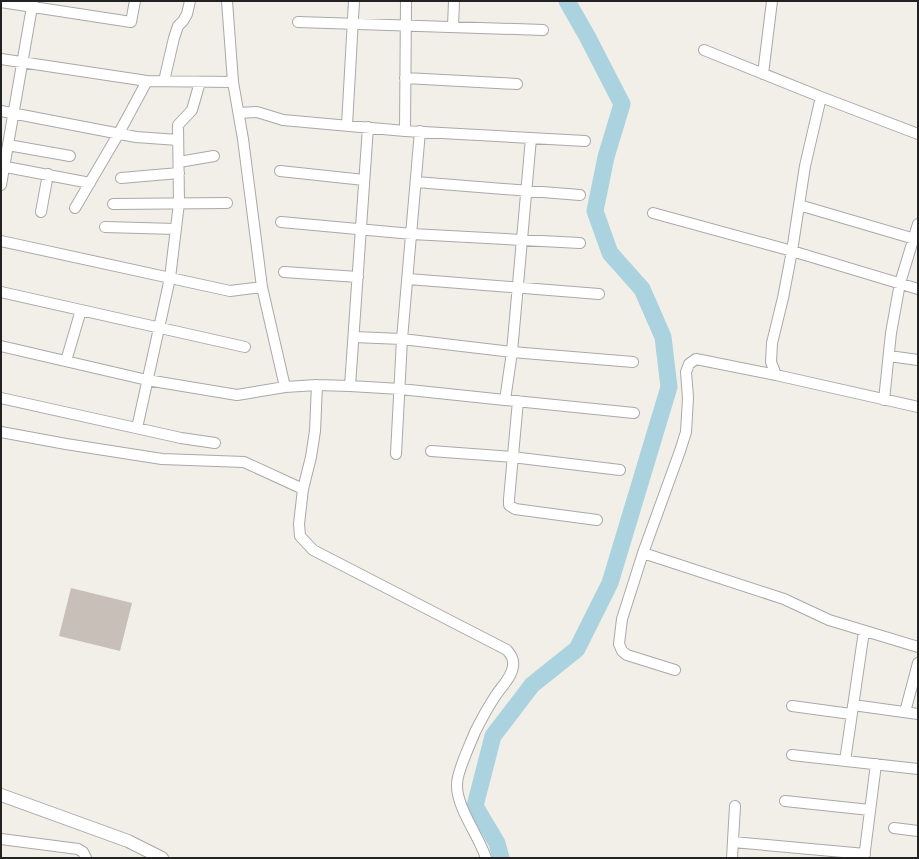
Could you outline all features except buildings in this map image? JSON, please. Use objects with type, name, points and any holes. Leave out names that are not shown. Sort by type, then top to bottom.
[{"type":"street","points":[[1,2],[32,4],[131,22],[135,1]]},
{"type":"street","points":[[164,81],[174,38],[178,26],[187,14],[190,1]]},
{"type":"street","points":[[227,1],[233,82],[244,147],[262,288],[284,387]]},
{"type":"street","points":[[347,125],[354,1]]},
{"type":"street","points":[[405,131],[406,1]]},
{"type":"street","points":[[453,27],[454,1]]},
{"type":"street","points":[[763,74],[772,1]]},
{"type":"street","points":[[1,185],[12,113],[32,4]]},
{"type":"street","points":[[298,22],[543,30]]},
{"type":"street","points":[[704,50],[918,134]]},
{"type":"street","points":[[1,59],[147,81],[233,82]]},
{"type":"street","points":[[405,78],[518,84]]},
{"type":"street","points":[[75,208],[119,133],[147,81]]},
{"type":"street","points":[[137,428],[170,278],[180,203],[178,125],[192,110],[200,82]]},
{"type":"street","points":[[776,375],[771,362],[772,343],[792,251],[805,166],[821,97]]},
{"type":"street","points":[[1,111],[136,137],[178,140]]},
{"type":"street","points":[[238,113],[257,112],[282,120],[405,131],[585,141]]},
{"type":"street","points":[[350,386],[368,127]]},
{"type":"street","points":[[396,454],[402,339],[420,131]]},
{"type":"street","points":[[506,400],[512,352],[531,138]]},
{"type":"street","points":[[8,145],[70,156]]},
{"type":"street","points":[[179,162],[214,156]]},
{"type":"street","points":[[3,166],[90,183]]},
{"type":"street","points":[[280,170],[364,180]]},
{"type":"street","points":[[41,212],[48,174]]},
{"type":"street","points":[[121,178],[179,174]]},
{"type":"street","points":[[416,182],[580,195]]},
{"type":"street","points":[[114,204],[227,203]]},
{"type":"street","points":[[799,205],[916,239]]},
{"type":"street","points":[[653,212],[792,251],[918,289]]},
{"type":"street","points":[[281,222],[412,234],[580,243]]},
{"type":"street","points":[[884,400],[891,333],[900,283],[916,239],[918,224]]},
{"type":"street","points":[[105,226],[176,229]]},
{"type":"street","points":[[1,241],[230,291],[262,288]]},
{"type":"street","points":[[284,272],[358,276]]},
{"type":"street","points":[[408,278],[599,294]]},
{"type":"street","points":[[1,292],[245,347]]},
{"type":"street","points":[[66,361],[81,310]]},
{"type":"street","points":[[354,337],[402,339],[512,352],[633,362]]},
{"type":"street","points":[[1,346],[147,380],[237,395],[284,387],[317,385],[350,386],[400,389],[634,413]]},
{"type":"street","points":[[889,356],[918,360]]},
{"type":"street","points":[[675,670],[627,655],[622,651],[619,644],[622,618],[686,432],[688,398],[686,372],[689,364],[696,359],[776,375],[918,407]]},
{"type":"street","points":[[317,385],[315,431],[311,457],[303,489],[299,524],[300,536],[313,550],[507,650],[513,658],[513,667],[510,676],[496,695],[476,732],[460,770],[456,784],[463,810],[486,858]]},
{"type":"street","points":[[1,398],[181,438],[215,443]]},
{"type":"street","points":[[518,401],[509,505],[516,509],[597,520]]},
{"type":"street","points":[[1,432],[162,459],[244,462],[303,489]]},
{"type":"street","points":[[431,450],[512,457],[620,470]]},
{"type":"street","points":[[644,553],[784,599],[829,620],[864,632],[918,647]]},
{"type":"street","points":[[845,761],[864,632]]},
{"type":"street","points":[[905,712],[918,663]]},
{"type":"street","points":[[792,706],[918,714]]},
{"type":"street","points":[[792,755],[918,769]]},
{"type":"street","points":[[733,842],[865,856],[876,764]]},
{"type":"street","points":[[1,795],[128,841],[157,856]]},
{"type":"street","points":[[785,801],[870,810]]},
{"type":"street","points":[[732,858],[735,806]]},
{"type":"street","points":[[894,828],[918,830]]},
{"type":"street","points":[[1,838],[78,849],[83,852],[86,858]]},
{"type":"waterway","points":[[501,858],[497,843],[475,806],[493,736],[532,685],[577,649],[610,583],[669,387],[663,337],[642,289],[610,253],[595,211],[606,157],[622,104],[567,1]]}]
